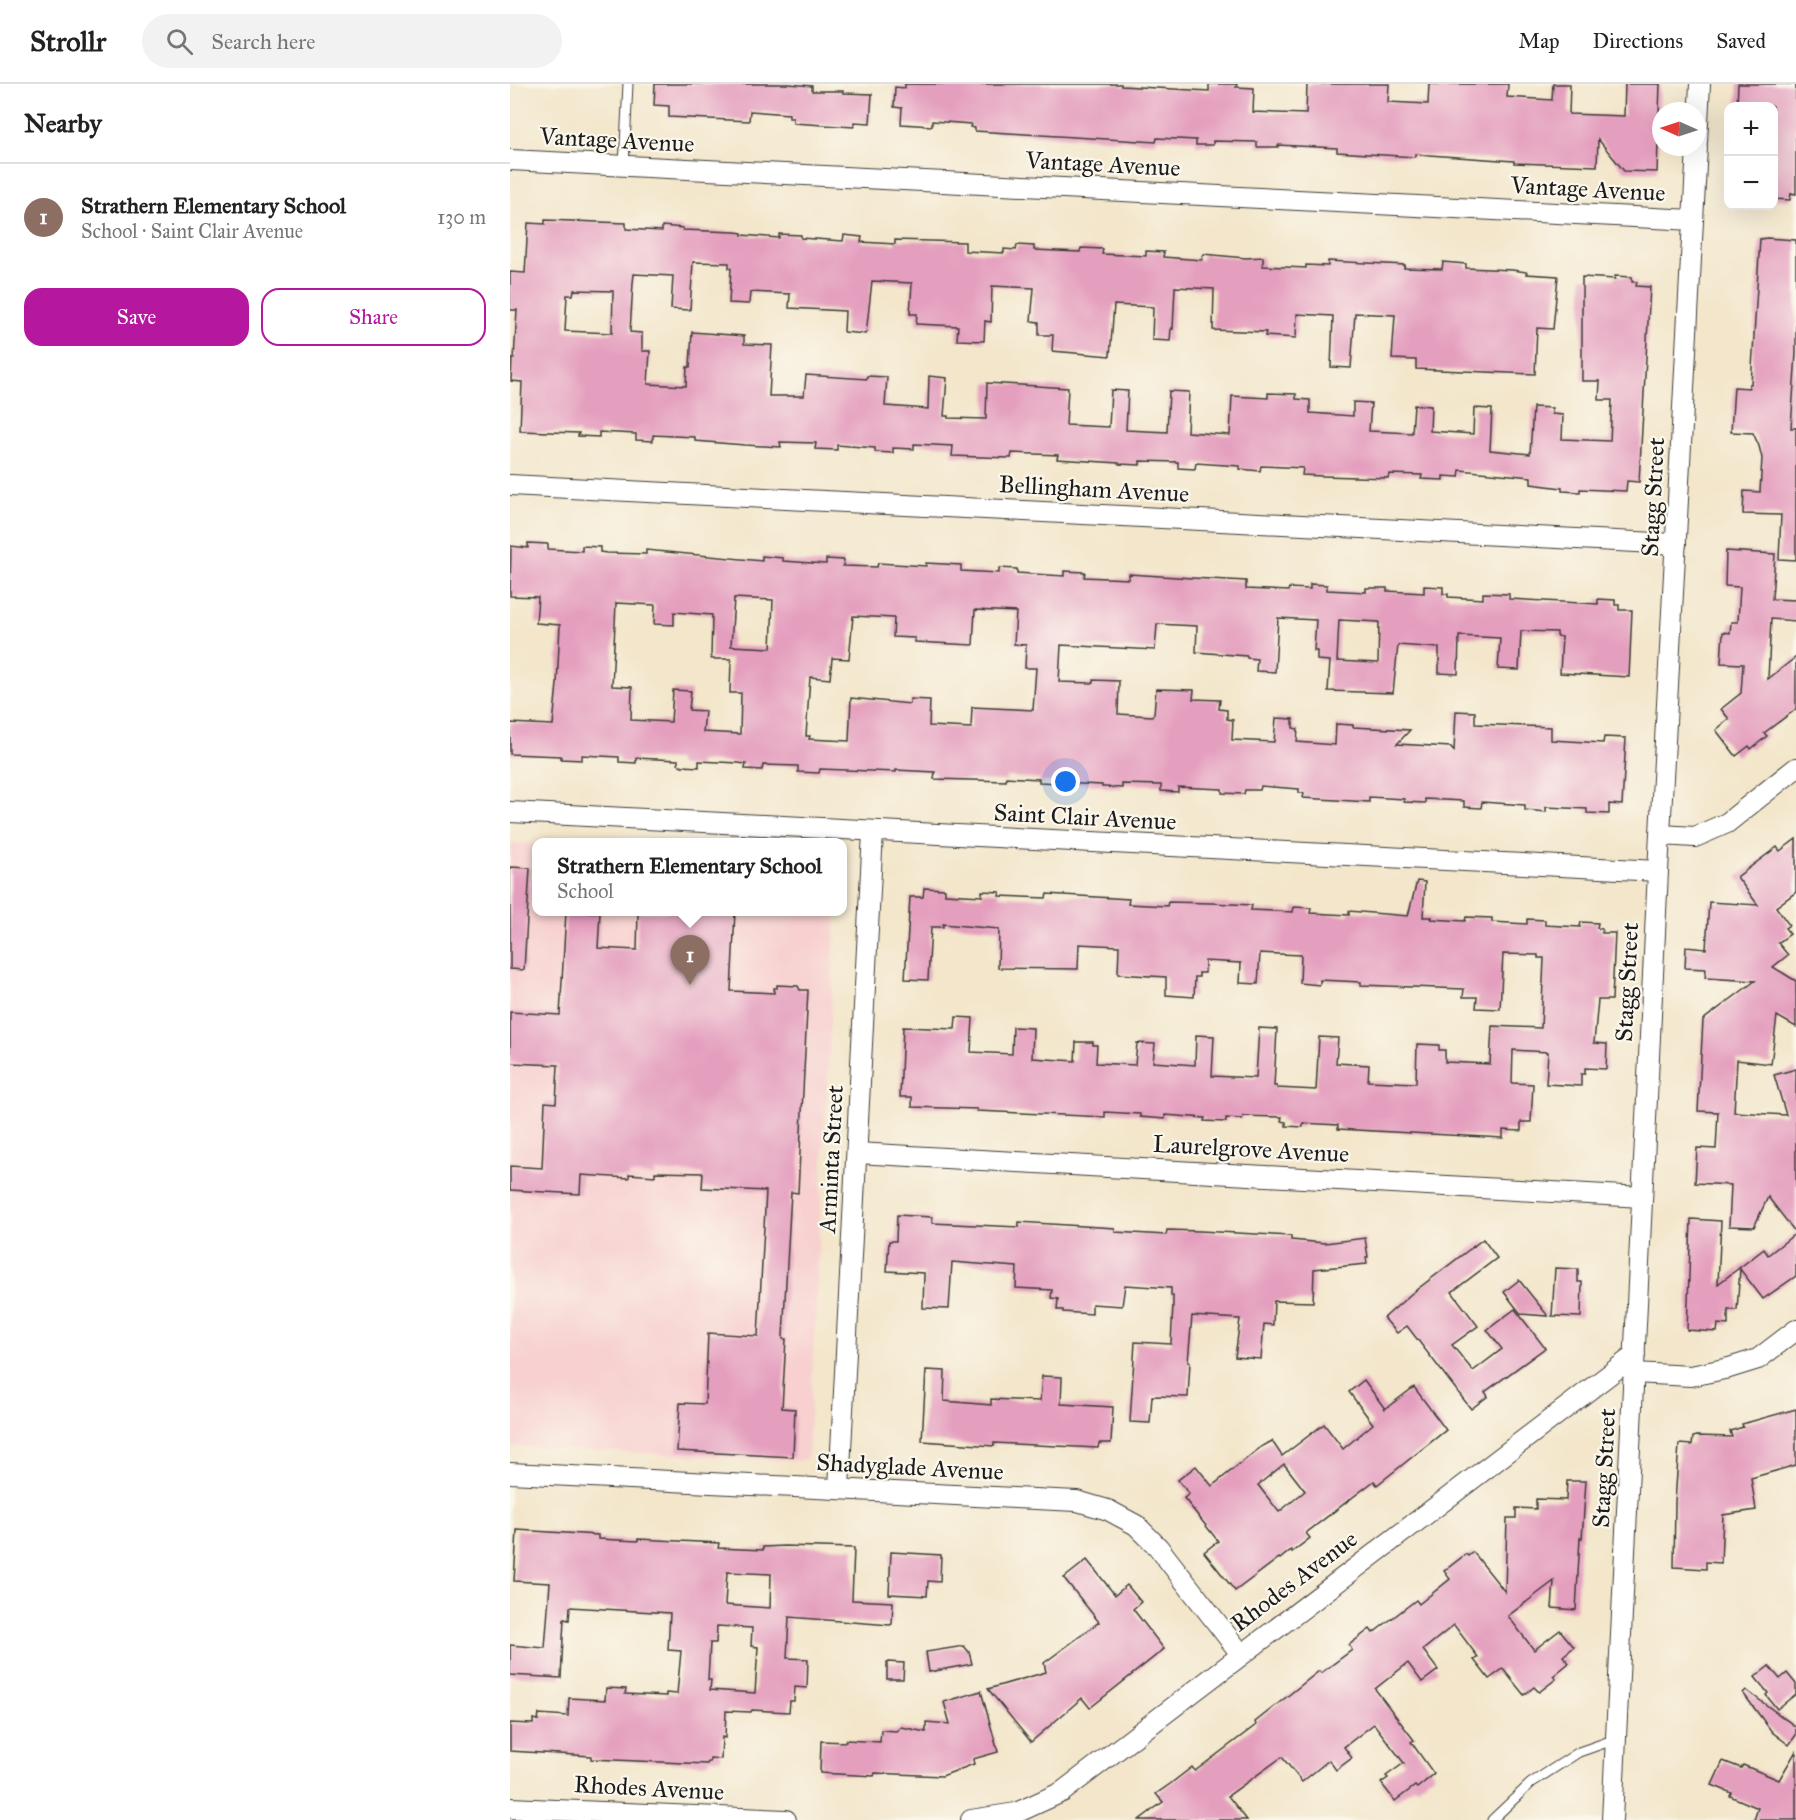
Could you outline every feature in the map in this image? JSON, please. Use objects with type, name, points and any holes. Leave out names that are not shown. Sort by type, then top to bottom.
[{"type":"street","points":[[1699,102],[1700,84]]},
{"type":"street","name":"Stagg Street","points":[[1612,1820],[1658,871],[1697,156]]},
{"type":"street","name":"Vantage Avenue","points":[[510,160],[1693,220]]},
{"type":"street","name":"Bellingham Avenue","points":[[510,485],[1676,544]]},
{"type":"street","points":[[1661,835],[1695,837],[1727,823],[1796,768]]},
{"type":"street","name":"Saint Clair Avenue","points":[[510,812],[1658,871]]},
{"type":"street","name":"Arminta Street","points":[[839,1488],[873,832]]},
{"type":"street","name":"Laurelgrove Avenue","points":[[857,1153],[1642,1197]]},
{"type":"street","points":[[1634,1364],[1691,1376],[1758,1359],[1796,1330]]},
{"type":"street","name":"Rhodes Avenue","points":[[971,1820],[1016,1813],[1062,1792],[1241,1654],[1634,1364]]},
{"type":"street","name":"Shadyglade Avenue","points":[[510,1473],[1077,1501],[1108,1510],[1136,1525],[1158,1547],[1241,1654]]},
{"type":"street","name":"Rhodes Avenue","points":[[510,1808],[562,1815],[786,1820]]},
{"type":"lane","points":[[624,166],[628,84]]},
{"type":"lane","points":[[1492,1820],[1531,1783],[1579,1752],[1616,1739]]},
{"type":"shaded area","points":[[510,843],[532,844],[532,916],[836,916],[808,1454],[805,1459],[800,1461],[510,1446]]},
{"type":"building","points":[[655,84],[789,84],[812,86],[812,91],[872,94],[870,123],[854,122],[854,127],[793,123],[793,118],[789,118],[789,114],[750,111],[749,121],[669,117],[669,106],[654,105]]},
{"type":"building","points":[[905,84],[1121,84],[1121,86],[1209,91],[1209,84],[1237,84],[1236,87],[1254,88],[1253,112],[1306,114],[1307,84],[1389,84],[1388,102],[1428,104],[1429,84],[1508,84],[1507,97],[1552,100],[1553,84],[1570,84],[1569,114],[1624,116],[1625,84],[1660,84],[1659,102],[1652,102],[1652,156],[1658,156],[1657,172],[1624,171],[1598,139],[1597,166],[1514,163],[1514,161],[1415,154],[1415,157],[1337,152],[1337,148],[1278,145],[1278,147],[1257,147],[1257,142],[1213,141],[1213,145],[1196,145],[1196,140],[1157,138],[1156,142],[975,131],[975,128],[970,127],[971,124],[932,121],[932,126],[901,124],[902,108],[894,107],[895,87],[905,88]]},
{"type":"building","points":[[1738,84],[1796,84],[1796,194],[1791,193],[1790,200],[1778,199],[1778,102],[1737,102]]},
{"type":"building","points":[[545,220],[626,223],[626,229],[662,231],[662,226],[683,228],[683,230],[735,232],[742,233],[742,235],[779,238],[779,234],[801,235],[801,238],[843,241],[844,235],[862,237],[861,242],[895,244],[895,240],[965,242],[965,251],[1004,253],[1004,249],[1016,250],[1017,245],[1034,246],[1034,250],[1080,252],[1081,248],[1103,249],[1102,254],[1146,256],[1146,251],[1164,252],[1163,257],[1202,260],[1203,254],[1246,258],[1263,257],[1263,266],[1306,268],[1306,265],[1328,266],[1328,261],[1442,269],[1443,262],[1466,264],[1466,268],[1512,270],[1527,272],[1526,274],[1558,276],[1553,329],[1537,328],[1535,374],[1416,369],[1416,360],[1392,359],[1395,315],[1355,313],[1351,368],[1331,367],[1333,316],[1297,314],[1296,338],[1265,336],[1266,332],[1213,330],[1214,289],[1175,287],[1173,329],[1171,328],[1170,341],[1152,340],[1153,307],[1114,305],[1110,356],[1052,351],[1053,335],[1039,335],[1039,322],[1031,321],[1034,288],[992,286],[991,322],[985,321],[984,341],[957,340],[958,326],[916,324],[917,314],[910,314],[912,283],[872,281],[866,334],[844,332],[845,311],[789,308],[790,294],[750,292],[749,304],[729,303],[731,268],[729,268],[729,263],[693,262],[690,310],[671,309],[673,276],[634,274],[630,332],[642,333],[642,351],[650,351],[648,384],[686,386],[687,367],[690,367],[692,332],[744,336],[744,344],[772,345],[769,396],[804,396],[806,375],[867,379],[867,376],[887,377],[885,406],[928,409],[929,376],[947,378],[944,416],[986,419],[987,383],[1068,388],[1066,425],[1109,427],[1111,390],[1128,391],[1126,430],[1167,432],[1169,391],[1189,392],[1187,432],[1230,435],[1232,396],[1268,398],[1268,393],[1296,394],[1296,399],[1310,400],[1310,413],[1353,416],[1353,402],[1371,403],[1369,431],[1412,433],[1414,405],[1431,406],[1430,431],[1473,434],[1474,408],[1492,409],[1490,450],[1530,454],[1533,407],[1552,408],[1552,414],[1563,415],[1562,439],[1610,441],[1612,400],[1599,400],[1600,381],[1582,381],[1582,277],[1615,279],[1615,276],[1632,277],[1632,282],[1637,282],[1636,286],[1650,287],[1639,482],[1627,481],[1626,491],[1580,489],[1580,492],[1562,491],[1562,488],[1531,484],[1531,477],[1460,470],[1459,477],[1443,476],[1443,480],[1421,479],[1422,475],[1389,474],[1388,478],[1323,476],[1302,475],[1303,468],[1261,466],[1260,471],[1240,469],[1240,466],[1196,463],[1195,469],[1178,468],[1178,462],[1140,461],[1140,465],[1119,464],[1057,459],[1058,455],[1012,453],[1011,458],[952,456],[953,446],[914,444],[914,449],[893,448],[893,453],[875,452],[875,448],[837,445],[837,450],[815,449],[816,443],[780,442],[781,447],[695,441],[695,437],[653,435],[653,441],[636,440],[636,434],[599,432],[599,437],[578,436],[579,433],[520,431],[522,382],[511,381],[517,310],[510,310],[510,272],[525,273],[528,223],[545,224]],"holes":[[[574,290],[613,291],[612,333],[565,331],[567,295],[573,295]]]},
{"type":"building","points":[[1760,239],[1796,240],[1796,353],[1791,428],[1796,428],[1796,560],[1779,559],[1781,515],[1743,514],[1744,491],[1760,492],[1762,458],[1753,433],[1731,432],[1734,387],[1749,388],[1751,384]]},
{"type":"building","points":[[528,543],[548,544],[548,549],[582,551],[582,546],[600,547],[600,552],[607,553],[646,554],[646,550],[762,561],[762,556],[783,558],[783,561],[826,564],[826,559],[844,560],[843,566],[877,567],[878,563],[926,566],[926,563],[961,565],[961,571],[999,573],[999,568],[1017,569],[1017,573],[1064,576],[1064,571],[1085,572],[1084,577],[1129,579],[1129,574],[1246,581],[1246,589],[1288,591],[1289,588],[1310,589],[1310,584],[1327,585],[1327,590],[1366,592],[1366,588],[1387,588],[1387,591],[1424,593],[1424,586],[1443,587],[1443,594],[1448,594],[1448,597],[1483,599],[1483,593],[1509,594],[1509,599],[1598,604],[1598,599],[1615,600],[1615,605],[1619,605],[1619,610],[1632,610],[1629,677],[1560,673],[1562,637],[1557,636],[1557,632],[1521,631],[1519,670],[1498,669],[1500,638],[1459,636],[1458,674],[1439,673],[1439,648],[1398,645],[1393,693],[1328,691],[1330,661],[1317,660],[1317,651],[1314,651],[1316,620],[1278,618],[1275,672],[1256,671],[1257,659],[1247,658],[1247,656],[1196,652],[1197,626],[1157,624],[1155,650],[1061,645],[1059,682],[1119,681],[1118,714],[1152,716],[1156,689],[1194,690],[1193,699],[1220,700],[1219,709],[1227,710],[1227,719],[1233,720],[1232,740],[1274,742],[1276,718],[1293,719],[1293,728],[1298,729],[1297,742],[1335,745],[1336,724],[1410,730],[1397,744],[1451,747],[1454,751],[1456,711],[1475,712],[1475,724],[1551,727],[1551,740],[1603,743],[1604,737],[1626,738],[1622,805],[1609,804],[1609,814],[1587,813],[1587,809],[1546,807],[1546,812],[1525,810],[1525,805],[1482,802],[1481,808],[1464,807],[1464,801],[1425,799],[1425,803],[1369,797],[1369,802],[1303,798],[1304,793],[1299,793],[1299,789],[1261,786],[1260,790],[1245,790],[1244,794],[1222,793],[1222,789],[1178,787],[1178,792],[1161,791],[1161,785],[1122,784],[1122,788],[1039,782],[1039,779],[1006,777],[1006,781],[934,779],[935,772],[820,769],[819,773],[798,772],[798,766],[763,765],[762,770],[745,769],[746,764],[738,763],[699,761],[699,767],[682,766],[678,764],[678,760],[636,758],[636,763],[619,762],[619,757],[582,755],[582,760],[561,759],[561,756],[510,754],[510,723],[553,725],[557,684],[560,625],[536,623],[538,597],[510,596],[511,546],[528,548]],"holes":[[[734,598],[773,600],[771,648],[731,646]],[[616,603],[655,605],[654,624],[674,625],[674,612],[712,615],[711,659],[731,659],[730,693],[741,693],[740,734],[703,732],[705,711],[689,710],[691,691],[673,690],[671,722],[631,720],[632,687],[612,686]],[[975,610],[1016,612],[1014,644],[1026,645],[1025,668],[1036,668],[1033,710],[972,707],[971,728],[929,726],[930,700],[910,699],[910,704],[851,698],[849,741],[809,739],[810,736],[806,736],[810,677],[830,679],[832,658],[849,659],[853,616],[894,618],[893,637],[915,638],[915,642],[973,645]],[[1339,620],[1379,622],[1378,663],[1337,661]]]},
{"type":"building","points":[[1726,551],[1775,554],[1772,599],[1796,600],[1796,621],[1771,619],[1768,679],[1796,657],[1796,709],[1764,733],[1767,736],[1751,749],[1749,746],[1736,756],[1716,730],[1729,719],[1721,709],[1741,693],[1743,664],[1721,663],[1723,632],[1730,633],[1731,622],[1738,622],[1740,587],[1725,586]]},
{"type":"building","points":[[1796,839],[1796,892],[1776,907],[1789,925],[1785,928],[1790,934],[1778,943],[1788,955],[1773,967],[1796,981],[1796,1027],[1777,1016],[1771,1064],[1737,1060],[1734,1112],[1786,1115],[1774,1075],[1796,1069],[1796,1233],[1768,1197],[1754,1227],[1729,1226],[1731,1185],[1695,1183],[1697,1148],[1716,1149],[1718,1112],[1698,1111],[1703,1020],[1755,981],[1705,978],[1706,969],[1685,968],[1686,947],[1706,949],[1709,902],[1758,905],[1737,877],[1777,847],[1780,851]]},
{"type":"building","points":[[510,867],[530,868],[524,970],[510,969]]},
{"type":"building","points":[[1417,881],[1425,882],[1423,917],[1465,921],[1466,917],[1492,918],[1492,922],[1527,924],[1527,919],[1545,920],[1545,925],[1580,927],[1581,922],[1598,923],[1597,928],[1602,929],[1602,933],[1615,933],[1612,1000],[1598,1000],[1594,1043],[1607,1044],[1606,1069],[1585,1068],[1585,1074],[1581,1074],[1581,1086],[1546,1084],[1548,1052],[1513,1050],[1512,1083],[1533,1084],[1531,1122],[1521,1122],[1521,1131],[1503,1130],[1503,1138],[1338,1129],[1338,1125],[1303,1123],[1303,1127],[1286,1126],[1286,1122],[1281,1121],[1282,1117],[1243,1116],[1242,1119],[1226,1118],[1226,1122],[1204,1121],[1205,1118],[1165,1115],[1165,1119],[1140,1117],[1140,1114],[1105,1112],[1105,1117],[977,1111],[977,1109],[912,1107],[912,1097],[900,1097],[903,1027],[955,1029],[956,1017],[973,1018],[971,1052],[1012,1054],[1013,1027],[1033,1028],[1032,1058],[1075,1061],[1076,1042],[1093,1042],[1093,1045],[1097,1045],[1096,1063],[1135,1065],[1137,1043],[1155,1044],[1153,1062],[1195,1065],[1196,1035],[1214,1036],[1212,1076],[1256,1078],[1259,1028],[1277,1029],[1274,1086],[1277,1088],[1316,1090],[1319,1037],[1338,1038],[1336,1063],[1369,1065],[1368,1081],[1416,1083],[1417,1044],[1439,1045],[1439,1050],[1445,1050],[1445,1062],[1490,1064],[1492,1026],[1541,1028],[1544,958],[1538,958],[1538,955],[1503,954],[1500,1009],[1476,1008],[1477,997],[1463,997],[1464,989],[1361,985],[1361,982],[1320,980],[1320,985],[1300,983],[1301,955],[1260,953],[1258,984],[1240,983],[1241,963],[1205,961],[1205,973],[1199,973],[1199,977],[1195,977],[1194,997],[1166,995],[1166,977],[1118,974],[1119,946],[1079,944],[1078,969],[998,968],[999,929],[943,924],[943,927],[931,927],[928,980],[905,979],[910,897],[923,897],[924,888],[945,889],[945,894],[982,896],[982,891],[1000,892],[999,896],[1046,898],[1047,894],[1129,899],[1128,904],[1167,906],[1168,902],[1211,903],[1252,905],[1251,910],[1293,912],[1294,907],[1311,908],[1310,913],[1349,915],[1349,911],[1408,916]]},
{"type":"building","points":[[566,916],[600,916],[598,948],[637,950],[638,916],[735,916],[731,991],[774,993],[777,985],[798,986],[800,990],[808,990],[798,1193],[791,1192],[783,1336],[783,1339],[786,1339],[782,1408],[795,1409],[793,1457],[677,1451],[680,1403],[705,1404],[708,1333],[758,1336],[766,1191],[702,1188],[703,1173],[655,1172],[655,1176],[629,1174],[629,1178],[581,1175],[580,1194],[510,1190],[510,1166],[542,1168],[545,1102],[556,1103],[558,1065],[510,1063],[510,1012],[560,1015]]},
{"type":"building","points":[[897,1215],[932,1217],[932,1223],[1019,1227],[1019,1222],[1115,1228],[1115,1232],[1166,1235],[1167,1230],[1200,1231],[1291,1236],[1291,1240],[1325,1243],[1365,1238],[1368,1257],[1366,1257],[1367,1264],[1314,1269],[1313,1302],[1274,1301],[1273,1325],[1264,1324],[1261,1359],[1235,1357],[1240,1319],[1192,1316],[1188,1397],[1152,1396],[1150,1423],[1130,1422],[1135,1342],[1171,1344],[1173,1296],[1171,1296],[1171,1288],[1125,1285],[1122,1306],[1092,1304],[1092,1314],[1063,1312],[1063,1310],[1057,1310],[1058,1299],[1051,1298],[1052,1290],[1016,1288],[1017,1267],[952,1262],[949,1309],[923,1308],[924,1273],[887,1271],[889,1241],[896,1241]]},
{"type":"building","points":[[1691,1219],[1721,1221],[1718,1284],[1764,1249],[1768,1255],[1796,1233],[1796,1276],[1763,1299],[1740,1269],[1737,1310],[1728,1310],[1728,1325],[1718,1324],[1717,1332],[1687,1330]]},
{"type":"building","points":[[1483,1239],[1497,1258],[1452,1292],[1478,1326],[1452,1345],[1473,1371],[1502,1349],[1487,1330],[1515,1309],[1545,1348],[1485,1392],[1488,1396],[1471,1409],[1407,1326],[1397,1333],[1384,1318],[1411,1294]]},
{"type":"building","points":[[1555,1268],[1578,1269],[1578,1282],[1582,1282],[1581,1317],[1552,1316]]},
{"type":"building","points":[[1519,1280],[1548,1316],[1521,1314],[1504,1292]]},
{"type":"building","points":[[926,1370],[945,1371],[944,1401],[991,1405],[991,1399],[1040,1401],[1042,1376],[1062,1377],[1061,1404],[1113,1407],[1111,1443],[1099,1443],[1098,1448],[994,1443],[994,1446],[922,1441]]},
{"type":"building","points":[[1364,1380],[1385,1409],[1414,1387],[1446,1430],[1377,1485],[1374,1481],[1306,1533],[1310,1538],[1292,1552],[1291,1550],[1279,1558],[1235,1591],[1204,1552],[1218,1541],[1184,1498],[1189,1494],[1178,1480],[1196,1466],[1212,1486],[1261,1447],[1272,1441],[1282,1456],[1324,1424],[1343,1449],[1373,1424],[1349,1392]],"holes":[[[1284,1464],[1305,1491],[1279,1512],[1258,1485]]]},
{"type":"building","points":[[1796,1409],[1796,1465],[1751,1478],[1756,1510],[1723,1515],[1721,1563],[1706,1562],[1706,1569],[1674,1567],[1679,1444],[1692,1445],[1693,1437],[1697,1436],[1732,1437],[1730,1431],[1743,1427],[1742,1424]]},
{"type":"building","points":[[1567,1481],[1586,1481],[1576,1610],[1552,1608],[1554,1581],[1508,1616],[1534,1650],[1560,1630],[1574,1647],[1563,1656],[1569,1663],[1553,1676],[1556,1679],[1539,1692],[1534,1687],[1524,1695],[1503,1669],[1489,1679],[1474,1660],[1478,1657],[1454,1625],[1423,1650],[1438,1670],[1422,1682],[1408,1663],[1375,1689],[1414,1740],[1411,1742],[1434,1774],[1417,1788],[1415,1786],[1395,1801],[1381,1783],[1388,1778],[1386,1776],[1404,1763],[1374,1724],[1344,1747],[1352,1758],[1336,1770],[1329,1760],[1302,1782],[1282,1757],[1228,1796],[1247,1820],[1139,1820],[1163,1802],[1156,1794],[1192,1767],[1195,1771],[1256,1725],[1255,1722],[1319,1671],[1321,1673],[1352,1650],[1349,1645],[1370,1629],[1373,1633],[1416,1600],[1419,1604],[1450,1579],[1444,1571],[1466,1554],[1468,1556],[1473,1552],[1505,1592],[1507,1518],[1516,1518],[1516,1508],[1536,1509],[1536,1499],[1566,1500]]},
{"type":"building","points":[[517,1530],[598,1535],[598,1539],[719,1543],[718,1548],[763,1550],[763,1547],[785,1546],[854,1548],[852,1600],[893,1602],[892,1624],[789,1617],[787,1658],[808,1659],[807,1688],[795,1687],[794,1701],[790,1701],[789,1712],[726,1711],[725,1738],[722,1737],[721,1759],[710,1758],[707,1764],[591,1759],[591,1756],[510,1751],[510,1723],[533,1724],[533,1719],[538,1720],[539,1714],[568,1716],[569,1698],[605,1700],[606,1688],[626,1689],[625,1694],[666,1696],[666,1693],[677,1694],[681,1651],[668,1650],[670,1613],[570,1607],[569,1620],[564,1619],[561,1678],[510,1675],[510,1645],[545,1648],[550,1583],[514,1581]],"holes":[[[727,1572],[771,1574],[770,1608],[725,1605]],[[717,1626],[752,1628],[751,1646],[758,1647],[755,1693],[710,1690],[711,1680],[708,1680],[710,1643],[716,1643]]]},
{"type":"building","points":[[891,1552],[941,1555],[940,1582],[928,1581],[927,1596],[889,1594]]},
{"type":"building","points":[[1087,1560],[1115,1595],[1127,1585],[1141,1602],[1133,1609],[1164,1649],[1090,1708],[1082,1698],[1031,1742],[988,1689],[1046,1672],[1044,1663],[1099,1622],[1064,1578]]},
{"type":"building","points":[[964,1646],[969,1652],[972,1664],[929,1672],[926,1652]]},
{"type":"building","points":[[887,1662],[904,1663],[903,1679],[887,1679]]},
{"type":"building","points":[[1769,1666],[1780,1679],[1787,1673],[1796,1684],[1796,1694],[1777,1709],[1755,1677]]},
{"type":"building","points":[[1746,1690],[1796,1727],[1796,1735],[1789,1745],[1772,1732],[1743,1693]]},
{"type":"building","points":[[981,1691],[998,1752],[973,1759],[974,1764],[942,1776],[820,1773],[821,1741],[880,1742],[881,1730],[896,1731],[901,1727],[926,1732],[926,1722],[950,1724],[944,1702]]},
{"type":"building","points":[[1796,1751],[1796,1820],[1754,1820],[1758,1808],[1712,1785],[1723,1761],[1741,1768],[1743,1765],[1779,1780]]},
{"type":"place","name":"Strathern Elementary School","points":[[690,985]]}]
